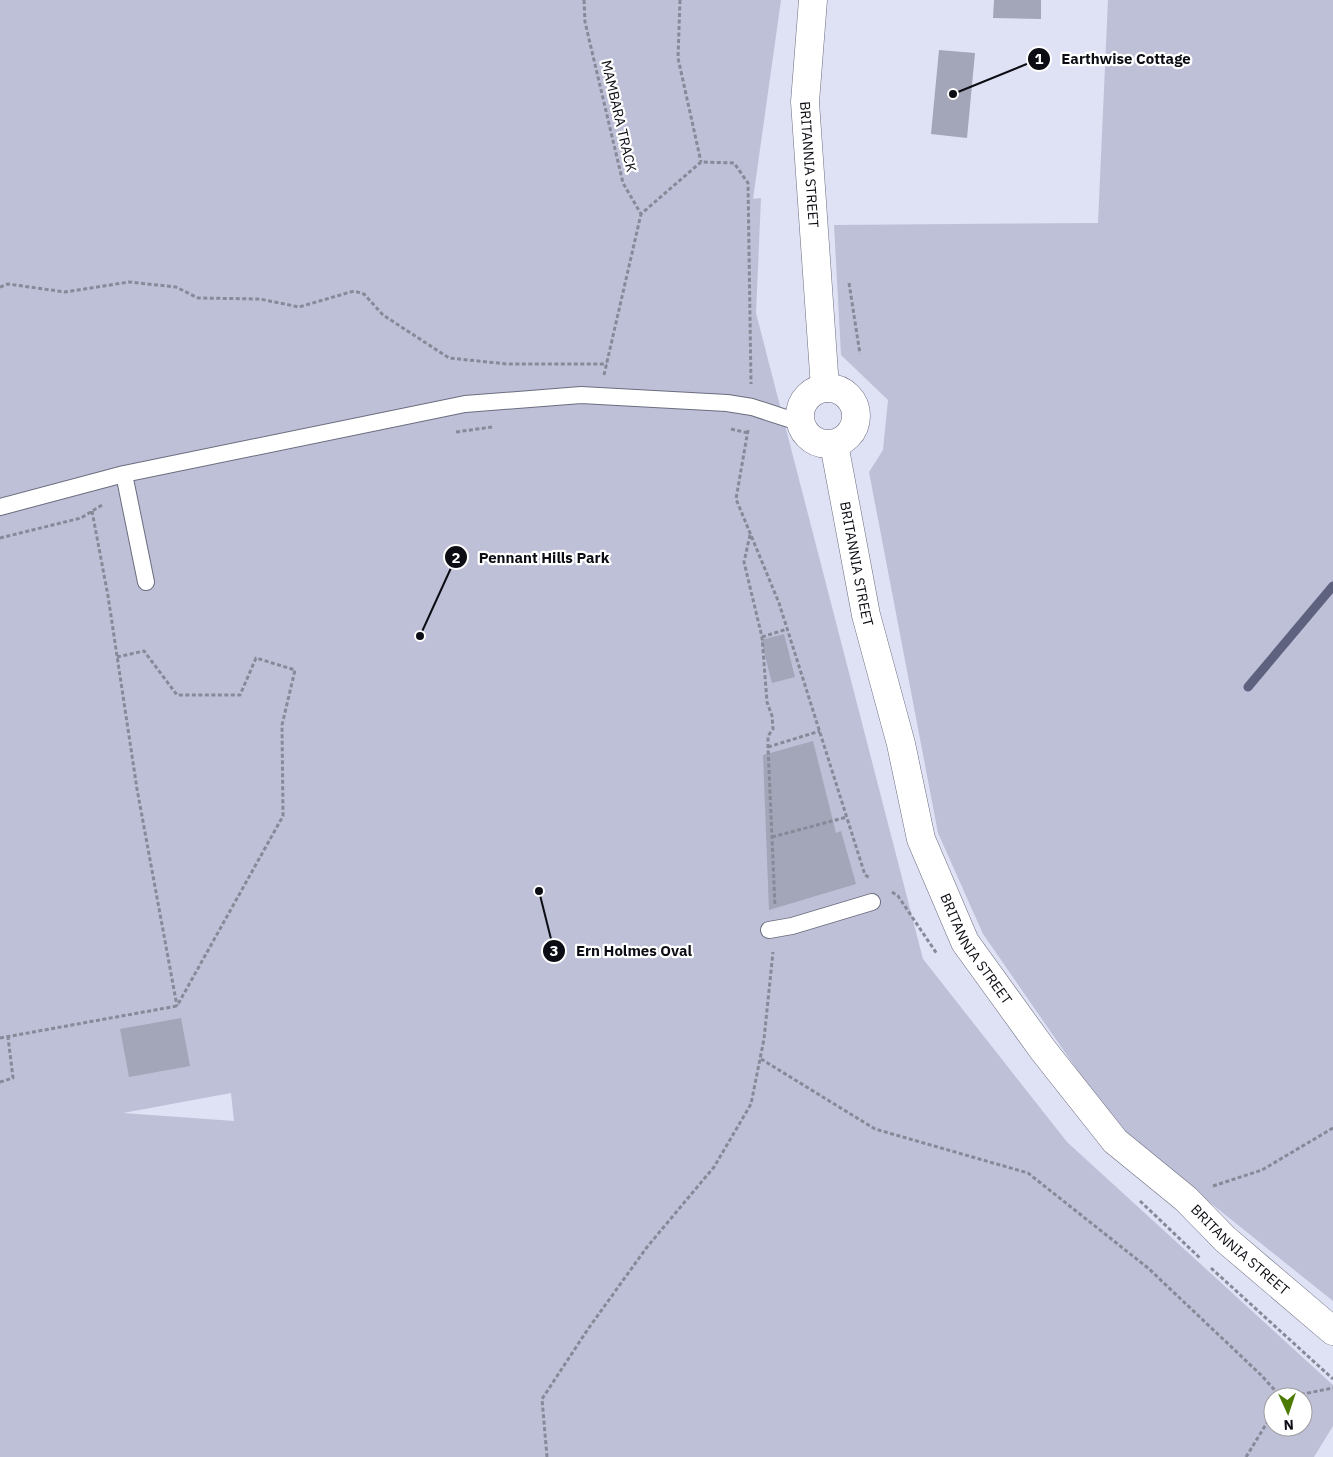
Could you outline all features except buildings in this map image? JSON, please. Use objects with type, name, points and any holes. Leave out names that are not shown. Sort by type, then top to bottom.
[{"type":"street","name":"BRITANNIA STREET","points":[[813,0],[805,102],[825,388]]},
{"type":"street","points":[[825,388],[840,390],[846,393],[854,404],[856,412],[852,432],[834,444],[820,443],[813,440],[801,423],[802,404],[816,390],[825,388]]},
{"type":"street","name":"BRITANNIA STREET","points":[[834,444],[866,615],[901,744],[921,839],[964,942],[1043,1050],[1114,1141],[1186,1199],[1225,1239],[1333,1331]]},
{"type":"lane","points":[[0,507],[124,474],[465,404],[580,396],[727,403],[752,407],[801,423]]},
{"type":"lane","points":[[124,474],[146,582]]},
{"type":"lane","points":[[772,930],[872,902]]},
{"type":"path","name":"MAMBARA TRACK","points":[[584,0],[585,22],[623,183],[642,214]]},
{"type":"path","points":[[680,0],[678,58],[701,162]]},
{"type":"path","points":[[598,396],[642,214],[701,162],[734,163],[748,183],[748,277],[752,407]]},
{"type":"path","points":[[0,288],[8,284],[65,292],[128,282],[176,287],[198,298],[260,299],[299,307],[354,291],[364,294],[383,315],[449,358],[507,364],[607,364]]},
{"type":"path","points":[[448,433],[497,427]]},
{"type":"path","points":[[729,429],[748,433]]},
{"type":"path","points":[[0,538],[81,518],[115,497],[128,495]]},
{"type":"path","points":[[92,511],[137,790],[177,1006]]},
{"type":"path","points":[[547,1457],[542,1399],[588,1329],[647,1248],[714,1166],[751,1104],[761,1059],[772,930],[772,836],[768,736],[773,729],[772,716],[767,702],[762,637],[744,562],[751,535]]},
{"type":"path","points":[[762,637],[787,629]]},
{"type":"path","points":[[117,657],[144,651],[177,695],[240,695],[256,658],[295,670],[282,725],[283,816],[177,1006]]},
{"type":"path","points":[[768,747],[820,731]]},
{"type":"path","points":[[772,836],[847,816]]},
{"type":"path","points":[[0,1038],[177,1006]]},
{"type":"path","points":[[0,1082],[13,1078],[8,1037]]},
{"type":"path","points":[[761,1059],[875,1129],[1028,1173],[1148,1268],[1272,1387]]},
{"type":"path","points":[[1208,1188],[1262,1170],[1333,1128]]},
{"type":"path","points":[[1313,1392],[1333,1388]]},
{"type":"path","points":[[1246,1457],[1263,1429]]},
{"type":"shaded area","points":[[0,0],[781,0],[753,199],[761,198],[756,313],[923,959],[1067,1142],[1333,1385],[1333,1426],[1314,1457],[0,1457]],"holes":[[[231,1093],[234,1121],[123,1113]]]},
{"type":"shaded area","points":[[1108,0],[1333,0],[1333,1301],[1118,1129],[983,934],[938,833],[869,472],[883,450],[888,400],[841,355],[834,225],[1098,223]]},
{"type":"waterway","points":[[1248,687],[1333,586]]},
{"type":"place","name":"Earthwise Cottage","points":[[953,94]]},
{"type":"place","name":"Pennant Hills Park","points":[[420,636]]},
{"type":"place","name":"Ern Holmes Oval","points":[[539,891]]}]
